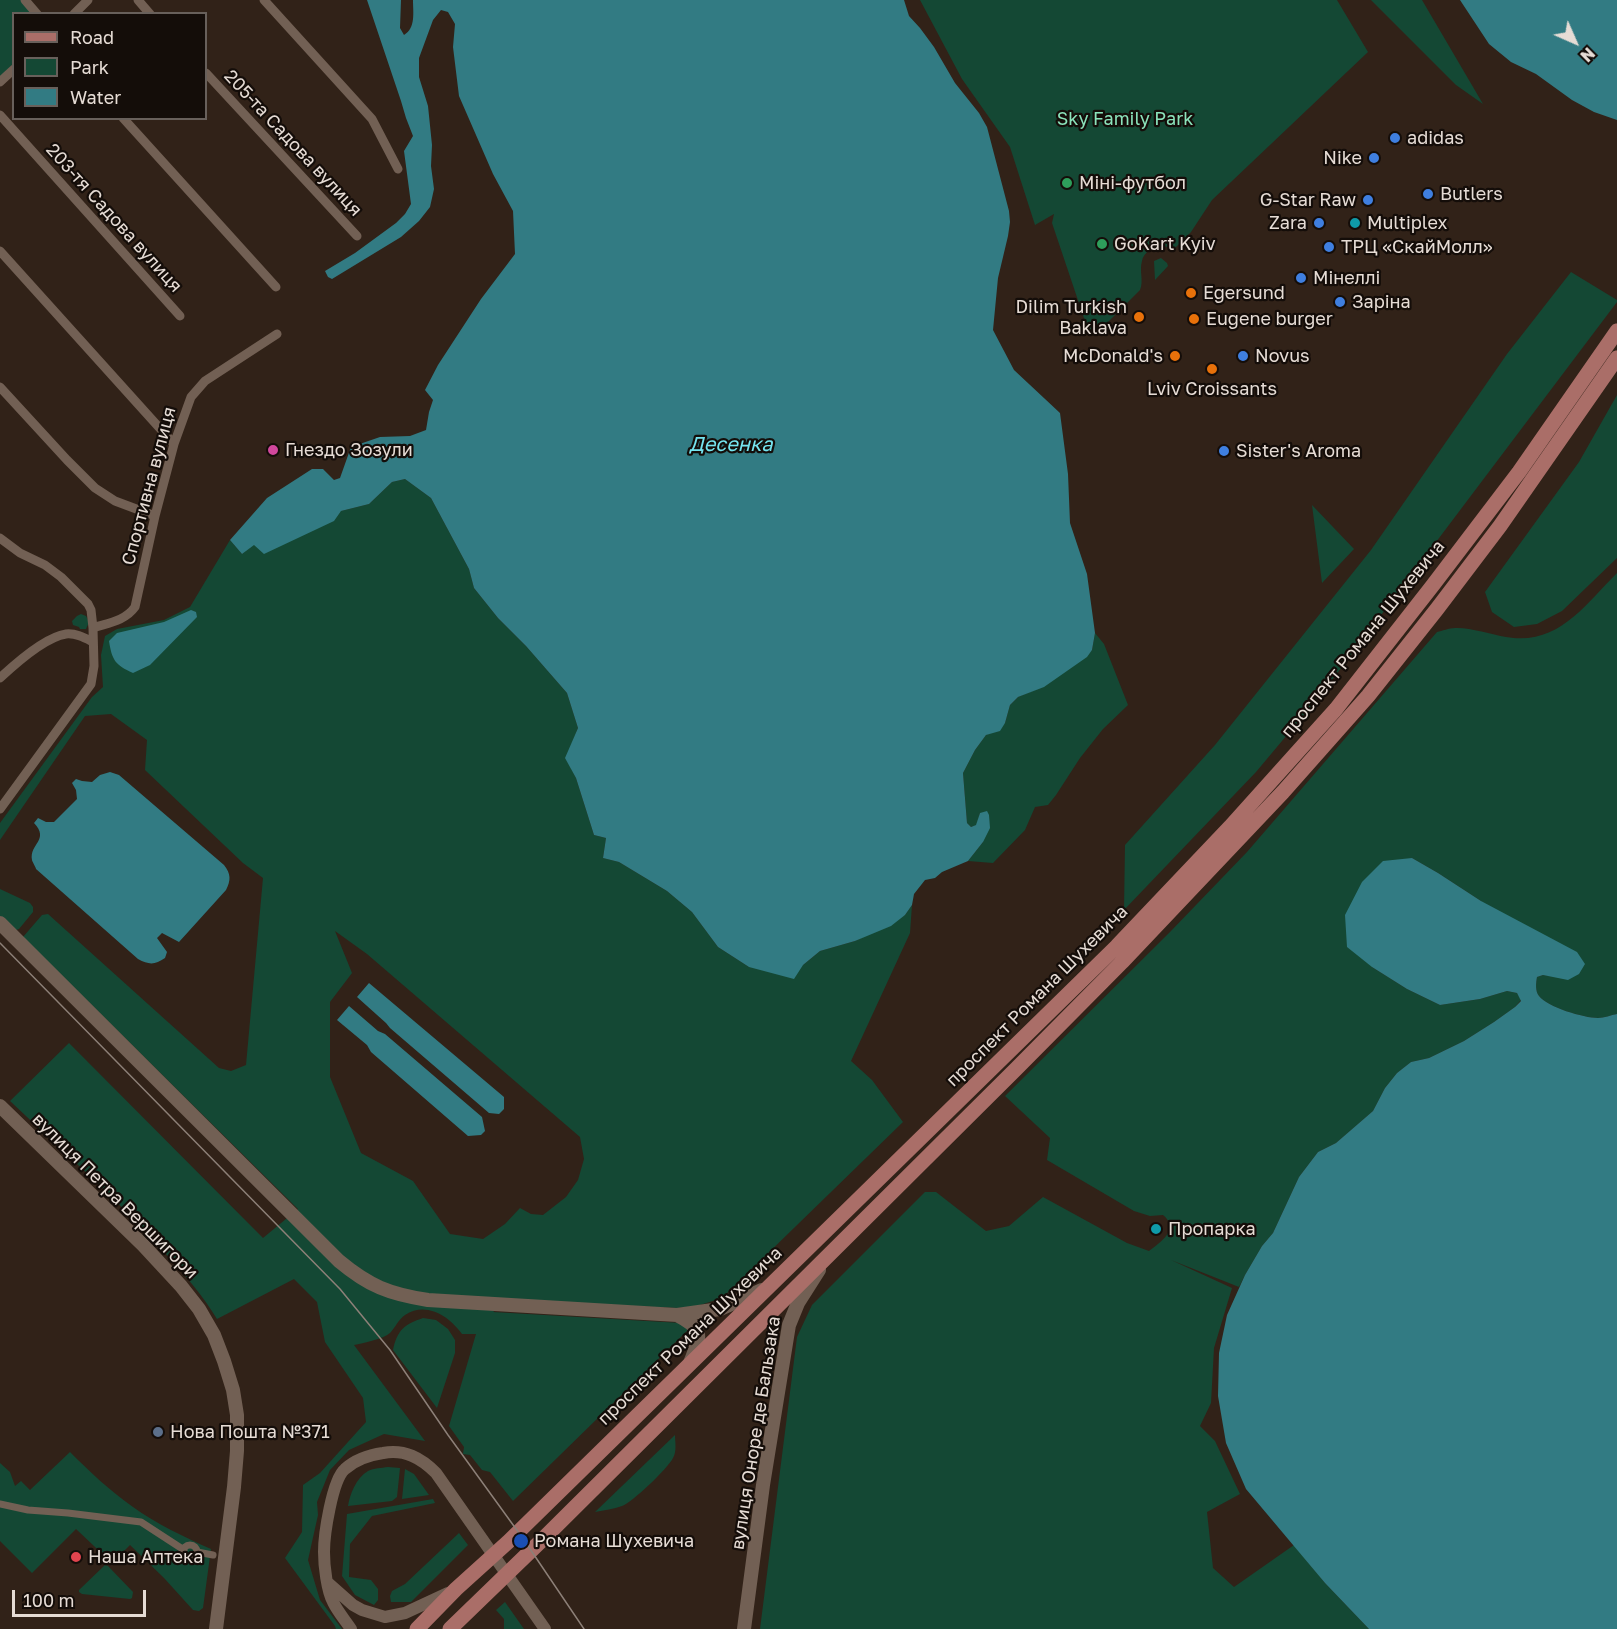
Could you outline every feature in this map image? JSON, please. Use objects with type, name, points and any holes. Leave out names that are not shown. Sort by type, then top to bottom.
[{"type":"main road","name":"проспект Романа Шухевича","points":[[417,1629],[1117,946],[1230,828],[1365,673],[1505,491],[1617,331]]},
{"type":"main road","name":"проспект Романа Шухевича","points":[[450,1629],[1016,1069],[1262,815],[1347,720],[1417,634],[1500,526],[1617,358]]},
{"type":"main road","points":[[0,923],[339,1261],[379,1288],[403,1296],[428,1300],[677,1315],[720,1309],[767,1288]]},
{"type":"main road","name":"вулиця Петра Вершигори","points":[[0,1106],[143,1245],[193,1301],[214,1335],[233,1390],[237,1415],[234,1487],[216,1629]]},
{"type":"main road","name":"вулиця Оноре де Бальзака","points":[[744,1629],[763,1485],[789,1325],[798,1303],[830,1253]]},
{"type":"main road","points":[[677,1315],[690,1322],[698,1332],[699,1340],[690,1364]]},
{"type":"street","points":[[25,0],[36,12]]},
{"type":"street","points":[[76,12],[88,0]]},
{"type":"street","points":[[138,0],[148,12]]},
{"type":"street","points":[[264,0],[372,118],[398,169]]},
{"type":"street","points":[[0,82],[12,71]]},
{"type":"street","name":"205-та Садова вулиця","points":[[207,74],[357,236]]},
{"type":"street","name":"203-тя Садова вулиця","points":[[0,115],[180,316]]},
{"type":"street","points":[[125,120],[276,287]]},
{"type":"street","points":[[0,251],[174,444]]},
{"type":"street","name":"Спортивна вулиця","points":[[93,628],[123,618],[135,608],[155,516],[174,444],[190,397],[205,381],[277,334]]},
{"type":"street","points":[[0,387],[95,488],[115,501],[155,516]]},
{"type":"street","points":[[0,538],[20,553],[45,565],[75,589],[88,604],[93,628],[94,666],[91,684],[0,809]]},
{"type":"street","points":[[0,678],[45,643],[66,634],[79,635],[93,642]]},
{"type":"street","points":[[351,1629],[332,1601],[327,1581],[324,1552],[328,1517],[335,1487],[343,1470],[357,1460],[387,1452],[415,1456],[436,1473],[545,1629]]},
{"type":"street","points":[[0,1504],[28,1510],[141,1522],[184,1550],[184,1556],[189,1559],[195,1558],[197,1552],[213,1555]]},
{"type":"street","points":[[327,1581],[353,1605],[385,1617],[405,1613],[456,1589]]},
{"type":"green space","points":[[0,0],[21,0],[33,12],[12,12],[12,65],[0,77]]},
{"type":"green space","name":"Sky Family Park","points":[[920,0],[1337,0],[1368,52],[1212,200],[1191,232],[1173,250],[1161,246],[1147,252],[1141,265],[1140,290],[1099,331],[1096,328],[1088,330],[1052,223],[1054,214],[1035,225],[1010,147],[962,79]]},
{"type":"green space","points":[[1371,0],[1422,0],[1483,104],[1456,85]]},
{"type":"green space","points":[[1161,258],[1168,266],[1155,280],[1154,261]]},
{"type":"green space","points":[[1571,272],[1617,302],[1323,692],[1256,772],[1124,910],[1125,845],[1215,745],[1371,550],[1507,354]]},
{"type":"green space","points":[[1617,395],[1617,558],[1562,611],[1537,624],[1514,627],[1492,612],[1485,592],[1579,462]]},
{"type":"green space","points":[[405,479],[431,498],[469,569],[474,588],[498,618],[567,693],[578,728],[566,758],[576,778],[594,835],[606,838],[603,858],[619,862],[667,891],[692,912],[718,947],[749,967],[803,965],[820,951],[855,941],[905,915],[912,905],[910,933],[851,1061],[872,1080],[903,1122],[722,1298],[697,1306],[678,1308],[510,1301],[493,1312],[681,1323],[688,1330],[513,1501],[490,1472],[482,1470],[470,1455],[463,1454],[464,1447],[449,1426],[476,1334],[462,1334],[444,1316],[429,1310],[421,1310],[405,1315],[387,1335],[354,1345],[425,1441],[384,1434],[349,1450],[330,1470],[317,1502],[318,1515],[308,1560],[320,1600],[342,1629],[336,1629],[285,1558],[302,1532],[303,1485],[320,1473],[366,1422],[363,1398],[325,1342],[317,1302],[294,1279],[217,1319],[206,1302],[148,1234],[10,1101],[69,1043],[263,1238],[298,1209],[23,937],[42,915],[48,914],[219,1068],[231,1071],[246,1065],[263,878],[243,863],[145,770],[147,740],[111,714],[85,716],[0,840],[0,823],[92,697],[103,687],[101,655],[105,636],[117,629],[164,620],[190,607],[230,540],[242,554],[254,544],[341,511],[369,504],[392,482]],"holes":[[[335,931],[367,954],[580,1137],[584,1159],[578,1180],[566,1197],[543,1215],[531,1214],[520,1208],[505,1224],[483,1239],[450,1234],[413,1181],[361,1153],[330,1077],[330,1002],[352,973]]]},
{"type":"green space","points":[[1312,505],[1354,549],[1322,583]]},
{"type":"green space","points":[[1617,573],[1617,1014],[1592,1018],[1557,1008],[1543,1000],[1537,992],[1537,977],[1553,976],[1481,901],[1412,858],[1372,967],[1407,989],[1440,1005],[1480,999],[1507,991],[1517,993],[1521,1000],[1515,1007],[1464,1041],[1429,1058],[1411,1062],[1397,1073],[1385,1088],[1373,1111],[1336,1143],[1318,1152],[1299,1177],[1273,1233],[1262,1246],[1239,1287],[1171,1260],[1232,1288],[1214,1348],[1211,1403],[1200,1426],[1215,1441],[1240,1494],[1207,1512],[1213,1568],[1234,1587],[1294,1545],[1325,1583],[1369,1629],[760,1629],[797,1337],[812,1305],[925,1192],[936,1192],[986,1231],[1009,1226],[1043,1197],[1127,1243],[1149,1251],[1159,1244],[1167,1235],[1170,1225],[1163,1215],[1150,1216],[1134,1211],[1047,1160],[1050,1138],[1005,1096],[1247,852],[1437,632],[1460,628],[1506,637],[1524,638],[1541,635],[1569,621]]},
{"type":"green space","points":[[81,614],[86,616],[89,622],[86,629],[73,625],[72,621]]},
{"type":"green space","points":[[1095,633],[1104,644],[1128,705],[1103,729],[1048,805],[1035,807],[1025,830],[993,863],[968,861],[983,842],[980,813],[977,825],[971,827],[967,823],[963,773],[975,750],[986,735],[1005,723],[1010,705],[1018,697],[1044,686],[1092,650]]},
{"type":"green space","points":[[0,889],[30,903],[33,907],[33,912],[19,929],[16,930],[0,916]]},
{"type":"green space","points":[[423,1318],[436,1320],[448,1329],[455,1340],[455,1353],[437,1408],[393,1350],[397,1337],[403,1329]]},
{"type":"green space","points":[[675,1435],[673,1458],[650,1484],[622,1506],[595,1512]]},
{"type":"green space","points":[[70,1452],[124,1501],[171,1530],[211,1549],[203,1608],[199,1611],[193,1610],[130,1545],[112,1563],[76,1529],[32,1573],[0,1541],[0,1463],[10,1472],[15,1486],[21,1481],[30,1490]]},
{"type":"green space","points":[[400,1468],[397,1497],[392,1501],[348,1506],[354,1487],[364,1474],[373,1469]]},
{"type":"green space","points":[[405,1469],[414,1474],[429,1495],[402,1499]]},
{"type":"green space","points":[[433,1499],[435,1503],[372,1516],[350,1544],[349,1577],[371,1580],[378,1589],[378,1600],[374,1605],[355,1595],[342,1576],[347,1514]]},
{"type":"green space","points":[[459,1533],[468,1545],[411,1602],[391,1602],[392,1591],[405,1584]]},
{"type":"green space","points":[[105,1565],[133,1592],[132,1598],[79,1592]]},
{"type":"green space","points":[[505,1602],[524,1629],[504,1629],[504,1619],[496,1610]]},
{"type":"water","name":"Десенка","points":[[367,0],[401,0],[400,28],[404,35],[412,24],[413,0],[904,0],[909,16],[934,47],[955,83],[987,127],[1010,222],[998,278],[993,330],[1014,370],[1060,413],[1068,474],[1070,523],[1087,574],[1095,633],[1092,650],[1087,657],[1044,687],[1018,697],[1010,705],[1000,731],[986,735],[975,750],[963,773],[967,823],[971,827],[976,825],[980,813],[987,811],[990,828],[983,842],[968,861],[942,872],[935,878],[925,880],[914,894],[912,905],[905,915],[891,926],[855,941],[820,951],[803,965],[794,979],[749,967],[718,947],[692,912],[667,891],[619,862],[603,858],[606,838],[594,835],[576,778],[565,758],[578,728],[567,693],[498,618],[474,588],[469,569],[431,498],[405,479],[392,482],[369,504],[341,511],[334,521],[264,554],[254,545],[242,554],[230,540],[267,498],[312,469],[323,469],[334,480],[340,478],[351,447],[380,437],[410,436],[426,430],[433,400],[425,390],[438,365],[481,299],[515,254],[513,211],[493,174],[459,96],[453,47],[455,24],[448,12],[441,10],[433,20],[419,58],[419,77],[428,106],[432,145],[431,166],[434,189],[430,207],[419,221],[401,237],[332,279],[328,277],[325,271],[355,253],[396,223],[411,204],[404,151],[413,136]]},
{"type":"water","points":[[1460,0],[1617,0],[1617,120],[1594,112],[1572,100],[1536,74],[1511,62],[1489,44]]},
{"type":"water","points":[[191,610],[196,612],[197,617],[150,665],[133,673],[115,661],[109,641],[117,633],[164,622]]},
{"type":"water","points":[[110,772],[119,775],[224,865],[229,874],[226,890],[179,942],[162,933],[157,938],[167,952],[165,958],[155,963],[138,959],[36,869],[32,860],[33,850],[40,838],[34,823],[38,818],[46,822],[54,822],[77,799],[72,783],[76,779],[92,782],[100,775]]},
{"type":"water","points":[[1412,858],[1481,901],[1577,952],[1585,964],[1579,974],[1568,980],[1543,975],[1537,977],[1537,992],[1543,1000],[1557,1008],[1592,1018],[1617,1014],[1617,1629],[1369,1629],[1325,1583],[1246,1489],[1226,1443],[1218,1396],[1219,1353],[1227,1315],[1245,1275],[1262,1246],[1273,1233],[1299,1177],[1318,1152],[1336,1143],[1373,1111],[1385,1088],[1397,1073],[1411,1062],[1429,1058],[1464,1041],[1521,1001],[1517,993],[1507,991],[1480,999],[1440,1005],[1407,989],[1372,967],[1347,947],[1345,915],[1362,882],[1383,861]]},
{"type":"water","points":[[369,983],[504,1097],[504,1109],[499,1114],[489,1113],[390,1028],[357,997]]},
{"type":"water","points":[[349,1006],[482,1117],[485,1131],[481,1135],[468,1136],[371,1052],[367,1045],[337,1020]]},
{"type":"tram line","points":[[0,943],[340,1289],[390,1350],[584,1629]]},
{"type":"place","name":"adidas","points":[[1395,138]]},
{"type":"place","name":"Nike","points":[[1374,158]]},
{"type":"place","name":"Міні-футбол","points":[[1067,183]]},
{"type":"place","name":"Butlers","points":[[1428,194]]},
{"type":"place","name":"G-Star Raw","points":[[1368,200]]},
{"type":"place","name":"Zara","points":[[1319,223]]},
{"type":"place","name":"Multiplex","points":[[1355,223]]},
{"type":"place","name":"GoKart Kyiv","points":[[1102,244]]},
{"type":"place","name":"ТРЦ «СкайМолл»","points":[[1329,247]]},
{"type":"place","name":"Мінеллі","points":[[1301,278]]},
{"type":"place","name":"Egersund","points":[[1191,293]]},
{"type":"place","name":"Заріна","points":[[1340,302]]},
{"type":"place","name":"Dilim Turkish Baklava","points":[[1139,317]]},
{"type":"place","name":"Eugene burger","points":[[1194,319]]},
{"type":"place","name":"McDonald's","points":[[1175,356]]},
{"type":"place","name":"Novus","points":[[1243,356]]},
{"type":"place","name":"Lviv Croissants","points":[[1212,369]]},
{"type":"place","name":"Гнездо Зозули","points":[[273,450]]},
{"type":"place","name":"Sister's Aroma","points":[[1224,451]]},
{"type":"place","name":"Пропарка","points":[[1156,1229]]},
{"type":"place","name":"Нова Пошта №371","points":[[158,1432]]},
{"type":"place","name":"Романа Шухевича","points":[[521,1541]]},
{"type":"place","name":"Наша Аптека","points":[[76,1557]]}]
